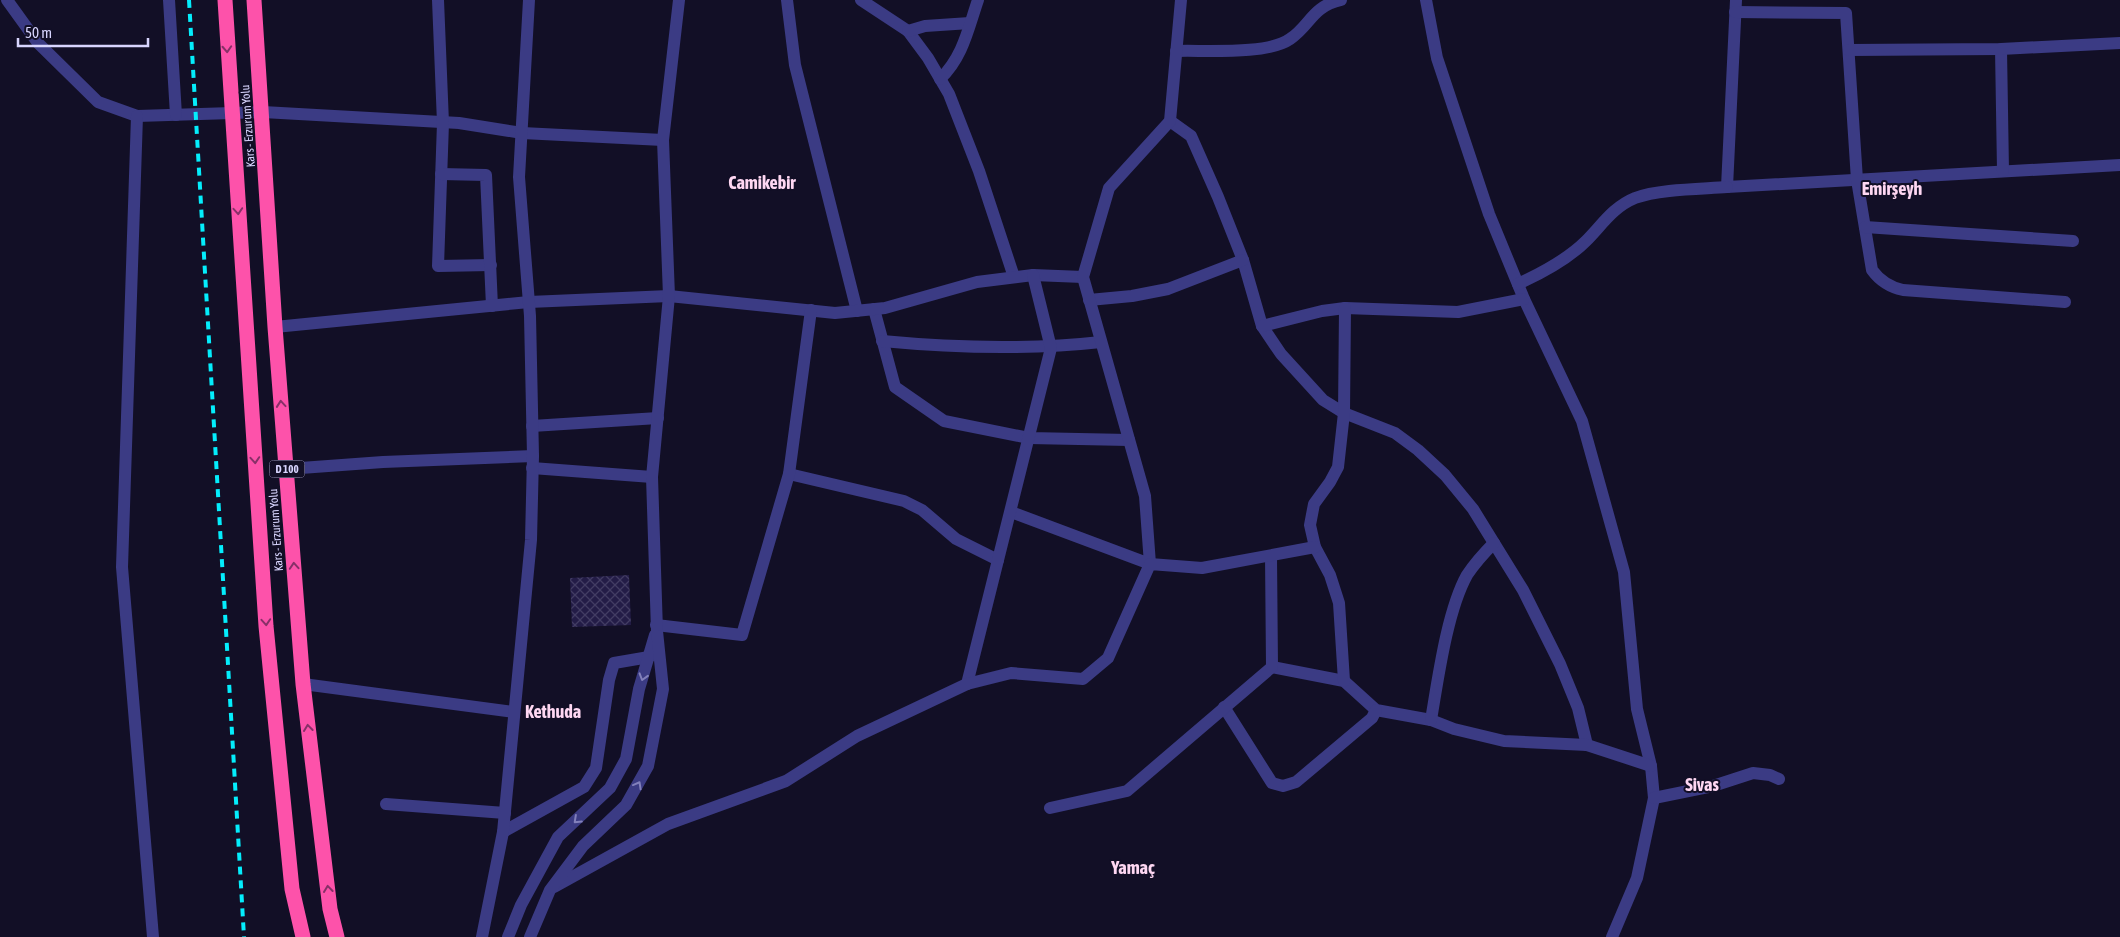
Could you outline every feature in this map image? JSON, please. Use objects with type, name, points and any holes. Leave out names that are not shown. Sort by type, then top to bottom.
[{"type":"highway","name":"Kars - Erzurum Yolu","points":[[225,0],[266,626],[292,889],[303,937]]},
{"type":"highway","name":"Kars - Erzurum Yolu","points":[[254,0],[263,112],[275,327],[303,684],[330,909],[337,937]]},
{"type":"street","points":[[7,0],[38,43],[98,102],[137,116],[263,112],[443,123],[522,132],[662,140]]},
{"type":"street","points":[[169,0],[176,115]]},
{"type":"street","points":[[438,0],[443,123],[438,266],[491,265]]},
{"type":"street","points":[[482,937],[503,832],[531,540],[532,426],[529,302],[520,177],[530,0]]},
{"type":"street","points":[[530,937],[550,890],[584,846],[626,805],[648,766],[664,689],[656,628],[652,477],[669,296],[662,140],[679,0]]},
{"type":"street","points":[[786,0],[795,65],[857,311]]},
{"type":"street","points":[[861,0],[908,31],[928,58],[949,94],[979,171],[1014,277]]},
{"type":"street","points":[[940,79],[956,61],[963,49],[978,0]]},
{"type":"street","points":[[550,890],[668,824],[786,781],[857,736],[967,684],[1011,674],[1083,680],[1108,658],[1150,564],[1145,496],[1083,277],[1109,188],[1170,121],[1181,0]]},
{"type":"street","points":[[1176,51],[1272,47],[1291,39],[1316,12],[1326,5],[1341,0]]},
{"type":"street","points":[[1426,0],[1437,58],[1489,214],[1524,299],[1582,421],[1624,572],[1637,709],[1651,766],[1654,798],[1637,878],[1612,937]]},
{"type":"street","points":[[1727,187],[1735,6],[1846,13],[1857,180],[1872,270],[1882,281],[1895,289],[2066,302]]},
{"type":"street","points":[[908,31],[925,26],[970,24]]},
{"type":"street","points":[[1849,50],[2000,49],[2120,42]]},
{"type":"street","points":[[2000,49],[2003,171]]},
{"type":"street","points":[[137,116],[122,568],[153,937]]},
{"type":"street","points":[[1170,121],[1191,136],[1243,260],[1262,326],[1281,354],[1323,400],[1344,413],[1395,433],[1418,450],[1445,476],[1474,509],[1523,590],[1560,664],[1578,708],[1587,745]]},
{"type":"street","points":[[1518,284],[1540,274],[1573,252],[1586,242],[1610,214],[1627,202],[1646,195],[1727,187],[2120,165]]},
{"type":"street","points":[[441,174],[486,176],[492,306]]},
{"type":"street","points":[[1865,227],[2074,241]]},
{"type":"street","points":[[1089,300],[1160,291],[1243,260]]},
{"type":"street","points":[[275,327],[529,302],[669,296],[835,313],[885,308],[977,282],[1033,275],[1083,277]]},
{"type":"street","points":[[967,684],[1051,348],[1033,275]]},
{"type":"street","points":[[1262,326],[1322,311],[1345,308],[1458,312],[1524,299]]},
{"type":"street","points":[[1344,681],[1339,603],[1330,575],[1315,547],[1310,525],[1312,511],[1318,498],[1338,467],[1344,413],[1345,308]]},
{"type":"street","points":[[656,628],[742,635],[789,474],[811,310]]},
{"type":"street","points":[[874,310],[895,387],[944,421],[1029,438],[1129,440]]},
{"type":"street","points":[[882,341],[964,347],[1051,348],[1101,342]]},
{"type":"street","points":[[532,426],[658,418]]},
{"type":"street","points":[[287,469],[383,462],[532,462],[652,477]]},
{"type":"street","points":[[789,474],[904,501],[922,510],[956,539],[998,560]]},
{"type":"street","points":[[1011,512],[1150,564],[1202,568],[1315,547]]},
{"type":"street","points":[[1431,720],[1442,660],[1458,598],[1474,565],[1494,543]]},
{"type":"street","points":[[1271,556],[1272,667]]},
{"type":"street","points":[[508,937],[521,906],[558,837],[610,788],[626,759],[639,688],[656,628]]},
{"type":"street","points":[[503,832],[584,786],[596,768],[608,680],[614,663],[649,657]]},
{"type":"street","points":[[1272,667],[1344,681],[1376,710],[1431,720],[1454,729],[1504,741],[1587,745],[1651,766]]},
{"type":"street","points":[[1050,808],[1127,791],[1272,667]]},
{"type":"street","points":[[303,684],[514,712]]},
{"type":"street","points":[[1224,707],[1272,783],[1283,786],[1296,782],[1372,718],[1376,710]]},
{"type":"street","points":[[1654,798],[1713,786],[1753,773],[1770,775],[1779,779]]},
{"type":"street","points":[[386,804],[505,813]]},
{"type":"building","points":[[629,575],[631,625],[572,627],[570,578]]},
{"type":"railway","points":[[189,0],[244,937]]},
{"type":"district","name":"Camikebir","points":[[762,183]]},
{"type":"district","name":"Emirşeyh","points":[[1892,189]]},
{"type":"district","name":"Kethuda","points":[[553,712]]},
{"type":"district","name":"Sivas","points":[[1702,785]]},
{"type":"district","name":"Yamaç","points":[[1133,868]]}]
